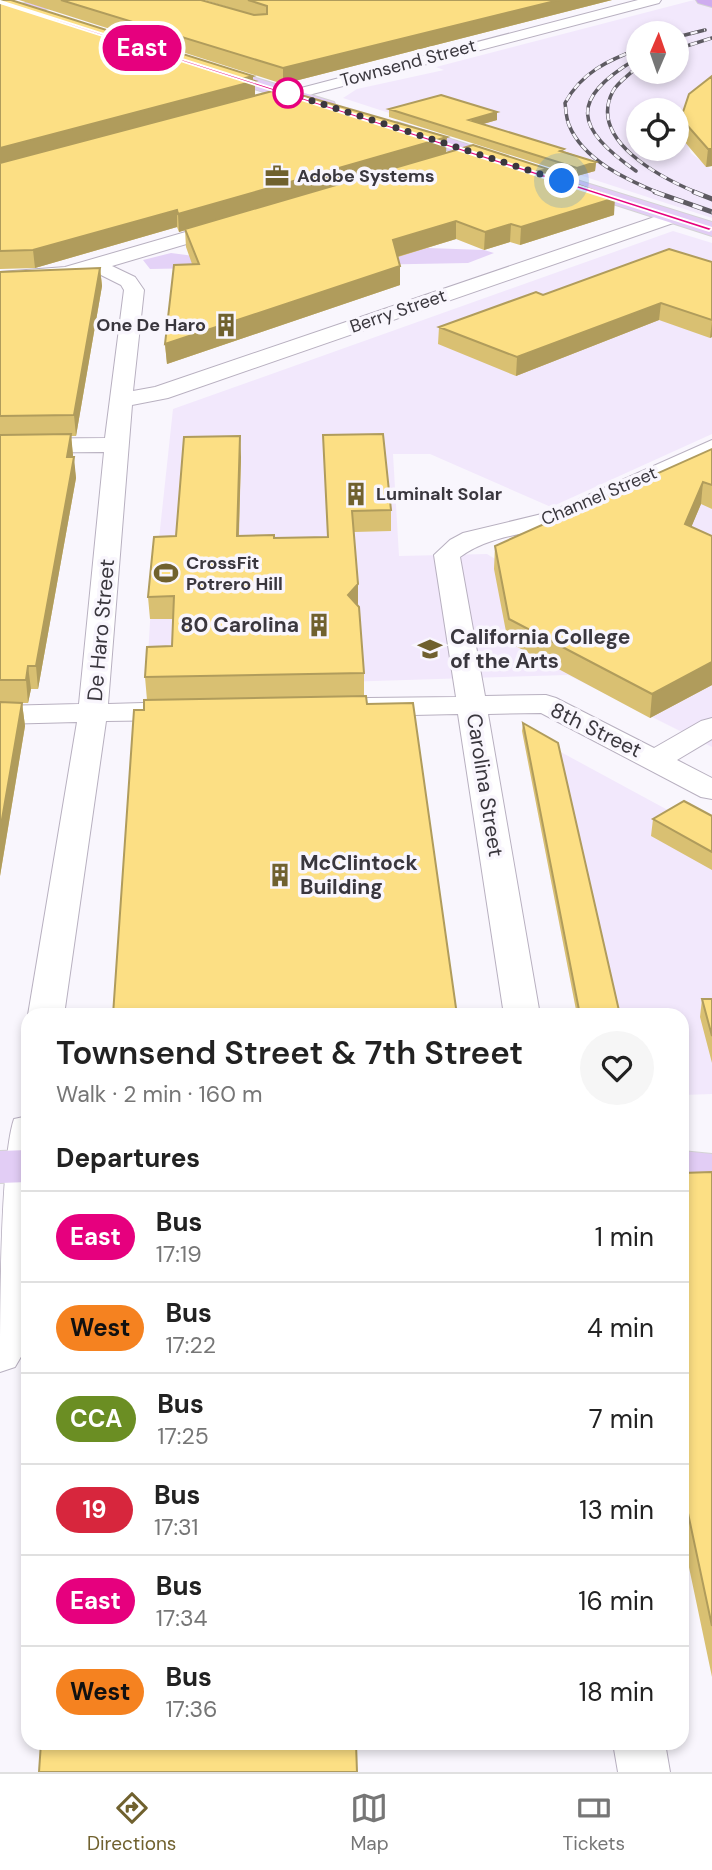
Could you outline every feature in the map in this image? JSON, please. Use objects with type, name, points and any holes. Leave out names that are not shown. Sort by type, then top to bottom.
[{"type":"highway","points":[[704,0],[712,2]]},
{"type":"main road","points":[[0,13],[65,0]]},
{"type":"main road","points":[[0,2],[57,20]]},
{"type":"main road","points":[[191,63],[351,113]]},
{"type":"main road","points":[[376,121],[712,229]]},
{"type":"main road","points":[[689,1149],[712,1148]]},
{"type":"main road","points":[[689,1168],[712,1170]]},
{"type":"street","name":"Townsend Street","points":[[244,107],[654,0]]},
{"type":"street","points":[[442,163],[474,153]]},
{"type":"street","name":"Berry Street","points":[[122,400],[160,393],[672,217]]},
{"type":"street","points":[[0,278],[48,276],[96,265],[245,220]]},
{"type":"street","name":"De Haro Street","points":[[47,1008],[93,713],[134,290],[128,281],[96,265]]},
{"type":"street","points":[[0,446],[117,444]]},
{"type":"street","name":"Channel Street","points":[[447,555],[459,544],[482,534],[559,517],[712,447]]},
{"type":"street","name":"Carolina Street","points":[[447,555],[521,1008]]},
{"type":"street","name":"8th Street","points":[[335,708],[546,704],[712,790]]},
{"type":"street","points":[[0,715],[203,711]]},
{"type":"street","points":[[655,760],[712,727]]},
{"type":"street","points":[[0,1355],[19,1237],[20,1157]]},
{"type":"street","points":[[640,1750],[644,1772]]},
{"type":"shaded area","points":[[694,0],[712,0],[712,91],[689,113],[689,98],[626,98],[626,161],[689,161],[689,149],[712,170],[712,218],[343,98],[357,89],[444,70],[436,67]]},
{"type":"shaded area","points":[[673,231],[712,243],[712,434],[551,507],[430,454],[393,454],[399,556],[487,554],[507,566],[712,471],[712,747],[568,675],[146,688],[150,622],[173,409]]},
{"type":"shaded area","points":[[428,248],[484,250],[494,253],[468,263],[150,269],[143,260],[171,253],[194,256]]},
{"type":"shaded area","points":[[522,731],[712,834],[712,1094],[689,1095],[689,1008],[576,1008]]},
{"type":"building","points":[[0,0],[11,0],[253,76],[245,78],[255,81],[0,148]]},
{"type":"building","points":[[61,0],[201,0],[254,15],[267,14],[267,6],[248,0],[559,0],[283,68]]},
{"type":"building","points":[[712,76],[712,149],[708,149],[689,127],[689,94]]},
{"type":"building","points":[[280,89],[447,137],[178,214],[177,210],[33,250],[0,251],[0,163]]},
{"type":"building","points":[[441,95],[497,112],[469,120],[564,149],[560,151],[596,162],[577,168],[389,109]]},
{"type":"building","points":[[473,145],[548,169],[539,171],[615,198],[521,227],[511,224],[485,232],[456,221],[393,240],[400,266],[165,344],[174,265],[199,264],[185,229]]},
{"type":"building","points":[[669,249],[712,262],[712,320],[661,303],[517,357],[439,327],[536,292],[543,295]]},
{"type":"building","points":[[100,268],[74,415],[0,416],[0,272]]},
{"type":"building","points":[[71,434],[67,457],[74,457],[36,666],[28,666],[26,680],[0,680],[0,435]]},
{"type":"building","points":[[383,434],[391,510],[352,511],[358,584],[348,595],[359,607],[364,673],[145,677],[147,647],[172,646],[174,596],[148,597],[154,537],[176,536],[184,437],[240,436],[237,536],[274,535],[274,538],[328,537],[323,435]]},
{"type":"building","points":[[712,449],[712,485],[703,482],[685,524],[712,536],[712,662],[652,694],[509,619],[495,546]]},
{"type":"building","name":"McClintock Building","points":[[366,696],[367,704],[413,703],[456,1008],[113,1008],[134,710],[144,710],[144,700]]},
{"type":"building","points":[[0,702],[22,703],[0,831]]},
{"type":"building","points":[[523,723],[558,743],[618,1008],[579,1008]]},
{"type":"building","points":[[684,801],[712,816],[712,852],[653,819]]},
{"type":"building","points":[[702,999],[712,999],[712,1036]]},
{"type":"building","points":[[712,1172],[712,1626],[689,1518],[689,1173]]},
{"type":"building","points":[[41,1750],[356,1750],[357,1772],[39,1772]]},
{"type":"railway","points":[[690,34],[705,30]]},
{"type":"railway","points":[[690,45],[712,38]]},
{"type":"railway","points":[[626,54],[596,69],[579,83],[565,103],[566,114],[569,125],[584,149],[620,175],[659,193]]},
{"type":"railway","points":[[626,66],[599,88],[590,101],[588,114],[591,127],[601,141],[636,171]]},
{"type":"railway","points":[[626,77],[613,91],[608,109],[610,126],[619,141],[648,167],[698,193]]},
{"type":"railway","points":[[655,192],[712,212]]},
{"type":"railway","points":[[694,192],[712,199]]},
{"type":"bus line","name":"East","points":[[0,2],[712,229]]},
{"type":"place","name":"Adobe Systems","points":[[277,176]]},
{"type":"place","name":"One De Haro","points":[[226,325]]},
{"type":"place","name":"Luminalt Solar","points":[[356,494]]},
{"type":"place","name":"CrossFit Potrero Hill","points":[[166,573]]},
{"type":"place","name":"80 Carolina","points":[[319,625]]},
{"type":"place","name":"California College of the Arts","points":[[430,649]]},
{"type":"place","name":"McClintock Building","points":[[280,875]]},
{"type":"route","points":[[288,93],[562,181]]}]
